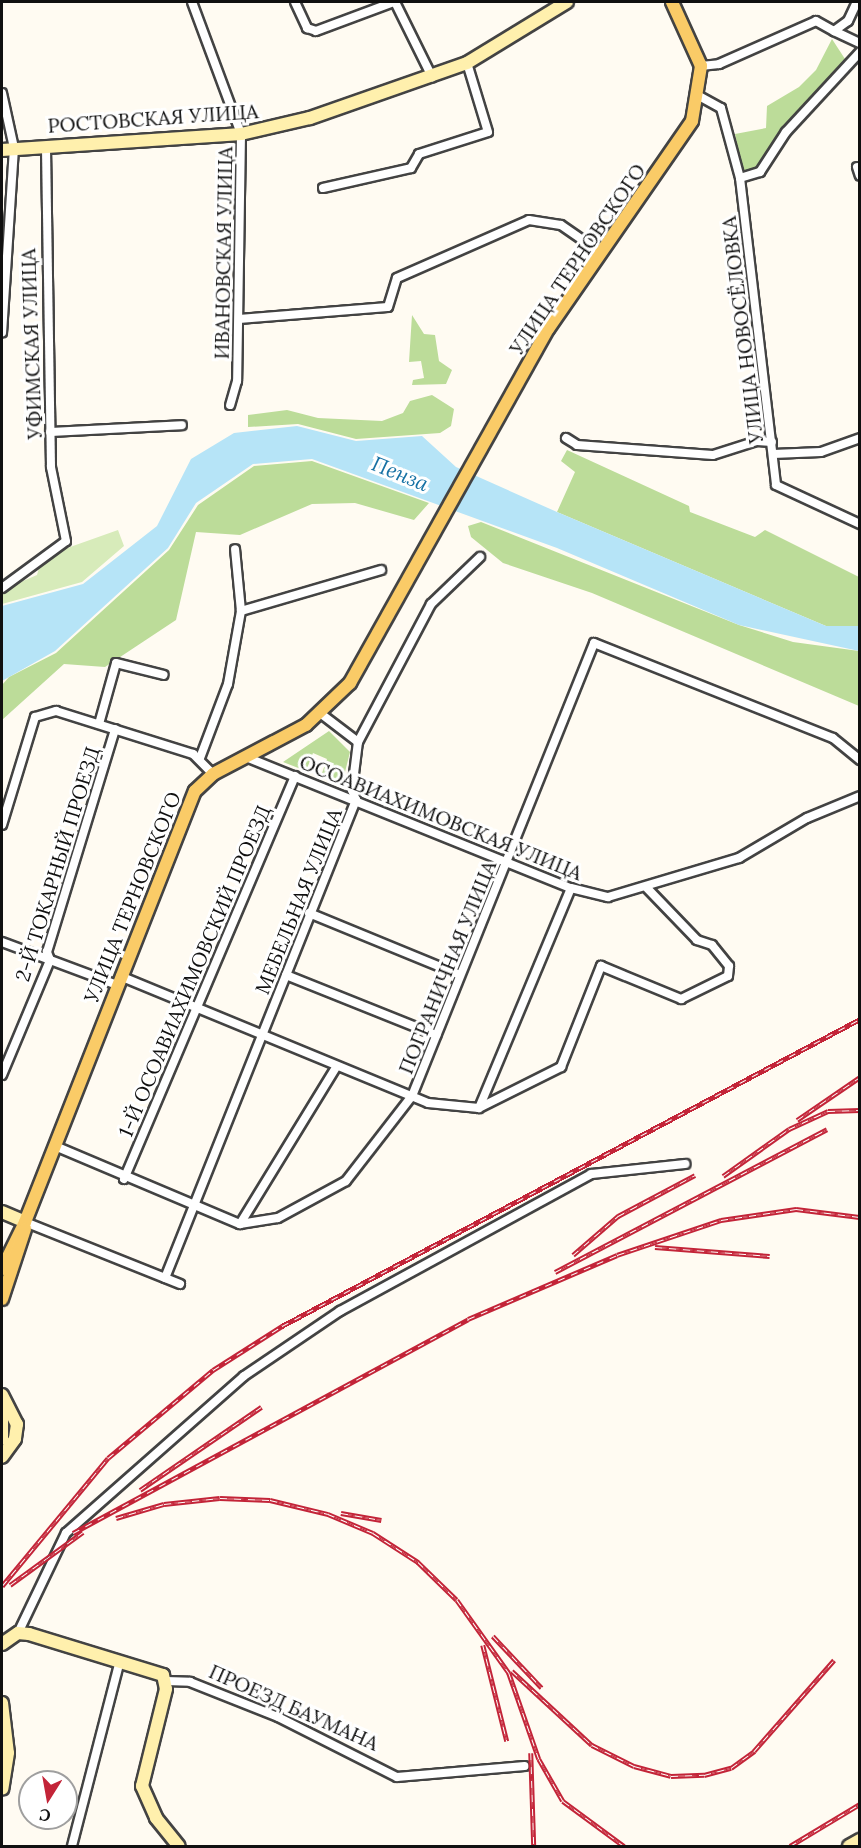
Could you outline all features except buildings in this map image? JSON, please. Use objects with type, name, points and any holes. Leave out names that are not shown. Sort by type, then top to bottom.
[{"type":"main road","name":"УЛИЦА ТЕРНОВСКОГО","points":[[26,1222],[184,811],[213,774],[320,713],[373,648],[548,329],[692,121],[699,96],[701,66],[672,2]]},
{"type":"main road","points":[[2,1269],[26,1222]]},
{"type":"main road","points":[[2,1299],[26,1222]]},
{"type":"street","name":"ИВАНОВСКАЯ УЛИЦА","points":[[192,2],[242,134],[237,381],[230,405]]},
{"type":"street","points":[[296,2],[307,28],[316,31],[394,2],[432,77]]},
{"type":"street","name":"РОСТОВСКАЯ УЛИЦА","points":[[2,150],[242,134],[310,118],[467,63],[567,2]]},
{"type":"street","points":[[834,31],[848,21],[857,2]]},
{"type":"street","points":[[701,66],[719,64],[816,21],[860,43]]},
{"type":"street","points":[[740,178],[760,172],[786,132],[860,52]]},
{"type":"street","points":[[323,188],[411,168],[419,154],[488,132],[467,63]]},
{"type":"street","points":[[2,93],[14,148],[2,333]]},
{"type":"street","name":"УЛИЦА НОВОСЁЛОВКА","points":[[699,96],[721,108],[740,178],[776,484],[860,524]]},
{"type":"street","name":"УФИМСКАЯ УЛИЦА","points":[[2,588],[66,541],[50,432],[46,146]]},
{"type":"street","points":[[239,319],[388,308],[397,278],[529,220],[561,225],[600,252]]},
{"type":"street","points":[[50,432],[182,424]]},
{"type":"street","points":[[566,438],[577,445],[713,455],[757,441],[772,442]]},
{"type":"street","points":[[773,454],[821,452],[860,438]]},
{"type":"street","points":[[200,758],[228,684],[241,611],[235,549]]},
{"type":"street","name":"МЕБЕЛЬНАЯ УЛИЦА","points":[[165,1278],[356,800],[352,790],[358,742],[431,604],[480,557]]},
{"type":"street","points":[[241,611],[381,570]]},
{"type":"street","name":"ПОГРАНИЧНАЯ УЛИЦА","points":[[240,1224],[278,1218],[346,1181],[412,1096],[508,862],[594,643],[833,738],[860,760]]},
{"type":"street","points":[[99,724],[116,663],[164,675]]},
{"type":"street","points":[[2,825],[35,717],[56,711],[200,758],[213,774]]},
{"type":"street","points":[[320,713],[358,742]]},
{"type":"street","name":"2-Й ТОКАРНЫЙ ПРОЕЗД","points":[[2,1075],[50,960],[47,952],[115,729]]},
{"type":"street","name":"ОСОАВИАХИМОВСКАЯ УЛИЦА","points":[[246,757],[571,888],[608,897],[647,888],[739,858],[807,818],[860,796]]},
{"type":"street","name":"1-Й ОСОАВИАХИМОВСКИЙ ПРОЕЗД","points":[[124,1179],[194,1009],[202,1003],[295,776]]},
{"type":"street","points":[[479,1108],[571,888]]},
{"type":"street","points":[[2,942],[50,960],[119,980],[412,1096],[479,1108],[561,1067],[601,966],[681,999],[728,976],[729,966],[647,888]]},
{"type":"street","points":[[309,913],[460,975]]},
{"type":"street","points":[[286,975],[436,1035]]},
{"type":"street","points":[[55,1146],[193,1209],[240,1224],[337,1066]]},
{"type":"street","points":[[2,1644],[18,1633],[66,1533],[244,1376],[340,1311],[591,1174],[685,1164]]},
{"type":"street","points":[[2,1212],[180,1284]]},
{"type":"street","points":[[2,1395],[17,1424],[15,1439],[2,1457]]},
{"type":"street","points":[[2,1414],[2,1439]]},
{"type":"street","name":"ПРОЕЗД БАУМАНА","points":[[18,1633],[155,1671],[166,1681],[190,1682],[278,1718],[397,1777],[525,1766]]},
{"type":"street","points":[[72,1846],[120,1661]]},
{"type":"street","points":[[166,1681],[142,1786],[156,1818],[179,1846]]},
{"type":"street","points":[[2,1703],[8,1753],[2,1789]]},
{"type":"street","points":[[849,1846],[860,1840]]},
{"type":"green space","points":[[832,39],[845,59],[758,168],[743,172],[735,134],[766,128],[767,106],[799,87],[816,70]]},
{"type":"green space","points":[[412,315],[424,334],[435,335],[439,361],[452,370],[446,384],[412,385],[413,380],[424,378],[421,361],[409,362]]},
{"type":"green space","points":[[432,395],[454,409],[451,426],[440,433],[356,439],[298,424],[248,427],[248,415],[287,410],[318,418],[382,421],[403,413],[410,401]]},
{"type":"green space","points":[[567,450],[689,506],[690,512],[755,537],[765,530],[859,577],[859,626],[826,626],[557,512],[575,472],[561,461]]},
{"type":"green space","points":[[312,461],[429,503],[414,520],[355,503],[312,504],[240,535],[196,532],[176,620],[105,667],[64,664],[2,720],[2,685],[9,677],[56,653],[169,550],[198,505],[254,466]]},
{"type":"green space","points":[[481,522],[739,625],[793,642],[859,651],[859,706],[592,593],[503,563],[471,537],[468,526]]},
{"type":"green space","points":[[118,530],[124,546],[82,582],[2,604],[2,590],[37,575],[42,557]]},
{"type":"green space","points":[[329,731],[350,752],[342,784],[321,776],[327,759],[313,753],[306,771],[283,762]]},
{"type":"water","name":"Пенза","points":[[297,426],[356,441],[422,436],[456,467],[557,512],[826,626],[859,626],[859,651],[739,625],[557,548],[312,459],[253,464],[196,503],[168,548],[55,651],[2,681],[2,606],[83,584],[157,526],[191,459],[234,433]]},
{"type":"railway","points":[[2,1586],[108,1458],[213,1370],[282,1326],[860,1019]]},
{"type":"railway","points":[[797,1120],[860,1077]]},
{"type":"railway","points":[[723,1176],[789,1129],[828,1111],[860,1110]]},
{"type":"railway","points":[[555,1272],[827,1129]]},
{"type":"railway","points":[[573,1255],[618,1216],[695,1175]]},
{"type":"railway","points":[[73,1533],[468,1319],[617,1255],[721,1220],[796,1209],[860,1217]]},
{"type":"railway","points":[[655,1247],[770,1256]]},
{"type":"railway","points":[[140,1490],[261,1407]]},
{"type":"railway","points":[[116,1518],[164,1504],[220,1498],[270,1500],[328,1514],[373,1533],[418,1562],[457,1600],[509,1673],[539,1759],[563,1801],[624,1846]]},
{"type":"railway","points":[[341,1513],[381,1520]]},
{"type":"railway","points":[[10,1585],[83,1532]]},
{"type":"railway","points":[[493,1636],[542,1688]]},
{"type":"railway","points":[[483,1645],[507,1741]]},
{"type":"railway","points":[[512,1671],[592,1745],[634,1766],[671,1776],[704,1775],[731,1768],[754,1751],[834,1660]]},
{"type":"railway","points":[[531,1753],[534,1846]]},
{"type":"railway","points":[[790,1846],[860,1804]]}]
